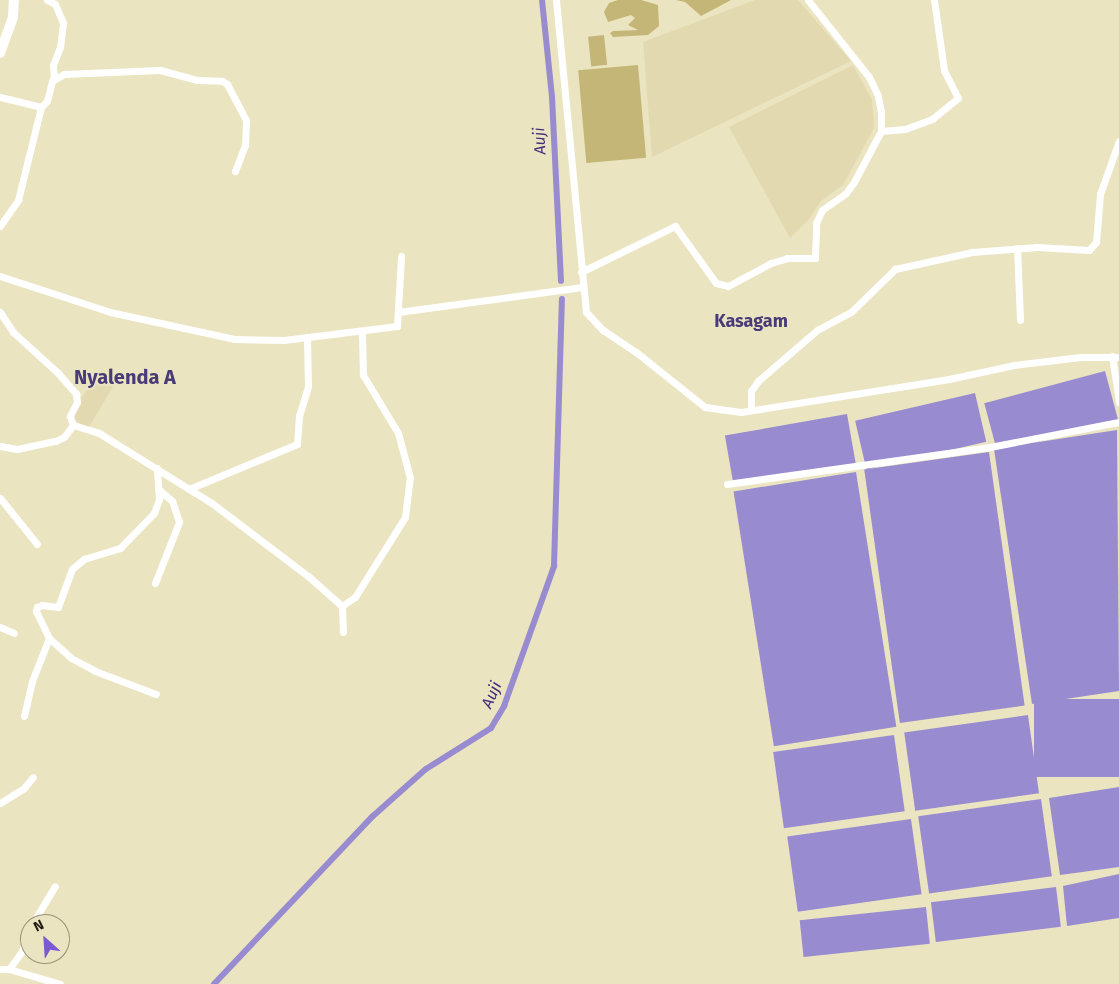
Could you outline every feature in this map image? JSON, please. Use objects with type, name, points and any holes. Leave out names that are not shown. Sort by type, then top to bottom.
[{"type":"main road","points":[[0,52],[13,17],[14,0]]},
{"type":"street","points":[[0,226],[18,200],[41,107],[47,101],[54,79],[53,65],[60,48],[63,23],[55,4],[47,0]]},
{"type":"street","points":[[556,0],[584,308],[593,321],[704,407],[725,412],[751,410],[949,379],[1014,366],[1116,356],[1119,402]]},
{"type":"street","points":[[581,272],[675,226],[716,283],[728,286],[771,263],[787,258],[813,260],[816,256],[816,223],[822,210],[849,190],[881,131],[878,96],[869,78],[808,0]]},
{"type":"street","points":[[881,131],[905,129],[932,119],[958,98],[944,70],[934,0]]},
{"type":"street","points":[[54,79],[64,74],[160,70],[197,80],[225,82],[246,120],[245,145],[235,170]]},
{"type":"street","points":[[0,97],[41,107]]},
{"type":"street","points":[[751,410],[752,391],[758,381],[817,330],[851,312],[895,269],[946,256],[1017,248],[1084,251],[1093,246],[1100,194],[1119,141]]},
{"type":"street","points":[[1017,248],[1020,320]]},
{"type":"street","points":[[0,276],[110,312],[235,339],[307,337],[362,332],[396,326],[401,256]]},
{"type":"street","points":[[398,312],[582,287]]},
{"type":"street","points":[[0,312],[13,332],[58,373],[76,394],[77,402],[70,416],[73,425]]},
{"type":"street","points":[[342,606],[355,597],[405,517],[410,478],[398,433],[364,376],[362,332]]},
{"type":"street","points":[[189,490],[297,444],[300,416],[308,386],[307,337]]},
{"type":"street","points":[[727,484],[990,446],[1119,422]]},
{"type":"street","points":[[0,446],[17,449],[56,441],[64,437],[73,425]]},
{"type":"street","points":[[73,425],[99,433],[157,468],[279,554],[342,606],[343,632]]},
{"type":"street","points":[[156,694],[95,671],[71,658],[49,638],[36,611],[42,604],[58,607],[76,566],[84,559],[114,552],[134,535],[158,505],[157,468]]},
{"type":"street","points":[[155,582],[179,522],[172,501],[158,489]]},
{"type":"street","points":[[0,498],[37,544]]},
{"type":"street","points":[[0,627],[14,633]]},
{"type":"street","points":[[24,716],[32,681],[49,638]]},
{"type":"street","points":[[0,802],[24,788],[33,777]]},
{"type":"street","points":[[38,914],[55,886]]},
{"type":"street","points":[[9,969],[20,954]]},
{"type":"street","points":[[0,970],[9,969],[60,984]]},
{"type":"shaded area","points":[[618,0],[641,0],[658,5],[659,26],[648,35],[613,37],[610,33],[613,31],[638,30],[628,25],[635,18],[631,15],[608,22],[604,12],[609,3]]},
{"type":"shaded area","points":[[676,0],[731,0],[701,16],[685,2]]},
{"type":"shaded area","points":[[755,0],[798,0],[851,61],[652,157],[643,42]]},
{"type":"shaded area","points":[[604,35],[607,65],[591,67],[588,37]]},
{"type":"shaded area","points":[[638,65],[646,158],[586,163],[578,70]]},
{"type":"shaded area","points":[[853,65],[872,100],[874,128],[843,185],[821,201],[809,219],[790,238],[729,127]]},
{"type":"shaded area","points":[[1105,371],[1118,420],[997,453],[984,403]]},
{"type":"shaded area","points":[[95,376],[113,387],[88,428],[70,417]]},
{"type":"shaded area","points":[[975,393],[986,442],[866,469],[855,421]]},
{"type":"shaded area","points":[[847,414],[856,465],[734,487],[725,436]]},
{"type":"shaded area","points":[[1117,430],[1119,691],[1032,704],[994,449]]},
{"type":"shaded area","points":[[989,452],[1025,706],[900,723],[864,470]]},
{"type":"shaded area","points":[[856,472],[896,727],[774,746],[734,491]]},
{"type":"shaded area","points":[[1034,699],[1119,699],[1119,777],[1034,777]]},
{"type":"shaded area","points":[[1028,715],[1039,793],[915,811],[904,732]]},
{"type":"shaded area","points":[[894,735],[905,811],[784,828],[773,752]]},
{"type":"shaded area","points":[[1119,787],[1119,867],[1060,875],[1049,798]]},
{"type":"shaded area","points":[[1041,799],[1052,876],[929,893],[918,816]]},
{"type":"shaded area","points":[[911,819],[922,894],[798,912],[787,836]]},
{"type":"shaded area","points":[[1119,874],[1119,918],[1067,926],[1063,886]]},
{"type":"shaded area","points":[[1056,887],[1061,927],[936,942],[931,902]]},
{"type":"shaded area","points":[[926,907],[930,944],[804,957],[800,920]]},
{"type":"waterway","name":"Auji","points":[[542,0],[552,97],[561,281]]},
{"type":"waterway","name":"Auji","points":[[214,984],[373,816],[426,769],[491,728],[504,706],[554,566],[562,299]]},
{"type":"district","name":"Kasagam","points":[[751,321]]},
{"type":"district","name":"Nyalenda A","points":[[125,377]]}]
